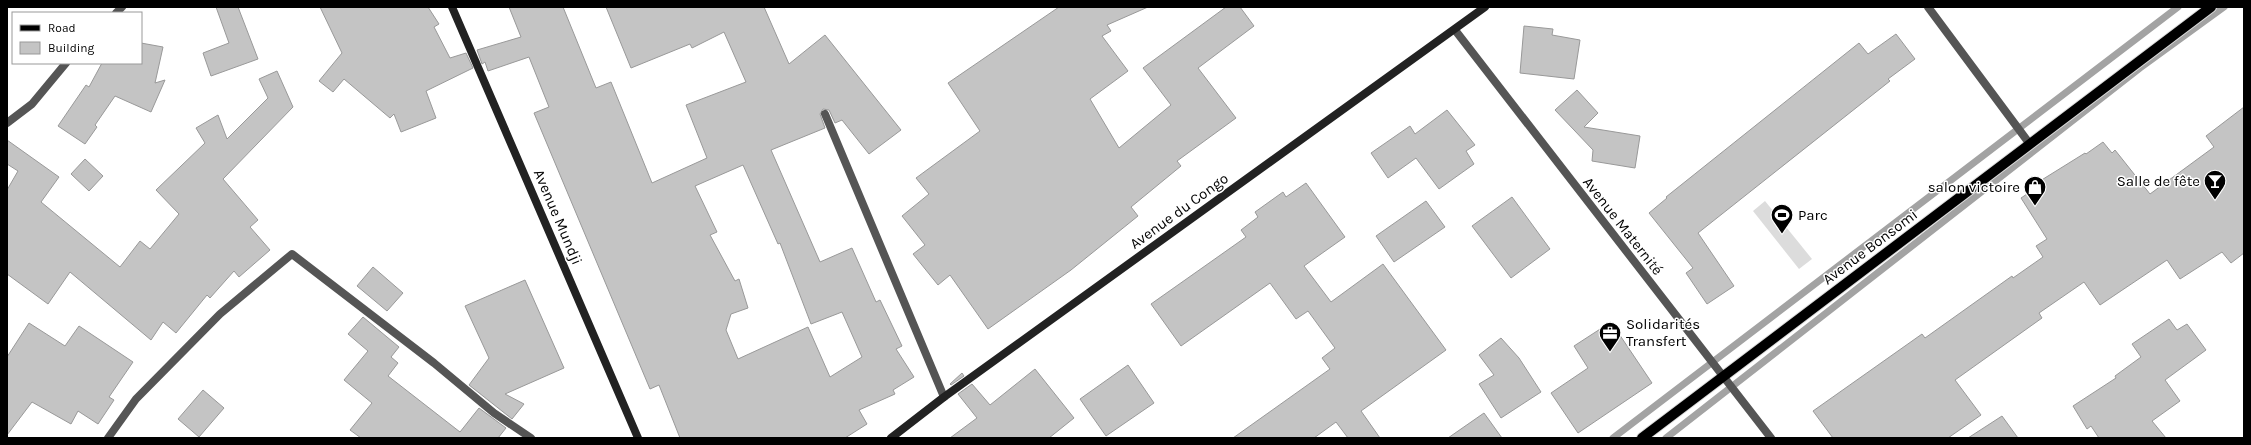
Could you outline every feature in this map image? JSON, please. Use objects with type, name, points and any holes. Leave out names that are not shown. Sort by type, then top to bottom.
[{"type":"main road","name":"Avenue Bonsomi","points":[[1642,438],[1723,378],[2029,143],[2211,7]]},
{"type":"street","name":"Avenue Mundji","points":[[452,7],[638,438]]},
{"type":"street","name":"Avenue du Congo","points":[[891,438],[944,397],[1485,7]]},
{"type":"street","points":[[1928,7],[2029,143]]},
{"type":"street","name":"Avenue Maternité","points":[[1455,30],[1723,378],[1771,438]]},
{"type":"street","points":[[7,123],[32,104],[65,64]]},
{"type":"street","points":[[825,114],[944,397]]},
{"type":"street","points":[[108,438],[136,399],[215,320],[292,254],[434,363],[494,413],[531,438]]},
{"type":"shaded area","name":"Parc","points":[[1765,201],[1812,259],[1799,269],[1753,211]]},
{"type":"building","points":[[216,7],[238,7],[258,59],[211,76],[203,53],[229,43]]},
{"type":"building","points":[[320,7],[428,7],[439,24],[434,27],[450,58],[466,53],[473,68],[426,91],[436,118],[401,132],[394,114],[390,118],[344,79],[333,92],[319,81],[342,53]]},
{"type":"building","points":[[509,7],[563,7],[596,88],[611,82],[652,183],[707,158],[686,105],[746,82],[724,32],[692,48],[690,44],[631,68],[606,7],[764,7],[789,64],[825,35],[901,130],[869,154],[842,120],[835,123],[829,110],[823,109],[820,114],[825,128],[771,150],[820,262],[852,248],[876,302],[880,300],[902,346],[896,349],[914,377],[893,390],[895,394],[859,410],[867,424],[845,438],[680,438],[659,385],[650,389],[534,113],[549,107],[529,57],[488,71],[485,62],[482,64],[477,50],[521,37]],"holes":[[[743,165],[778,244],[780,243],[811,324],[842,312],[862,357],[830,377],[808,327],[738,359],[726,330],[731,314],[748,308],[739,279],[735,281],[710,235],[717,232],[695,186]]]},
{"type":"building","points":[[1059,7],[1148,7],[1107,25],[1111,31],[1102,36],[1128,71],[1090,99],[1119,148],[1171,105],[1143,68],[1226,7],[1240,7],[1254,26],[1198,68],[1236,118],[1177,161],[1181,166],[1131,207],[1138,216],[1071,270],[988,329],[950,275],[938,285],[913,254],[925,245],[902,216],[929,194],[916,178],[980,131],[948,83]]},
{"type":"building","points":[[1524,26],[1553,29],[1552,35],[1580,40],[1574,79],[1520,73]]},
{"type":"building","points":[[1896,34],[1915,59],[1888,79],[1890,81],[1698,233],[1734,286],[1707,304],[1686,273],[1693,268],[1649,213],[1667,198],[1666,197],[1859,43],[1868,54]]},
{"type":"building","points":[[142,43],[163,47],[155,83],[165,80],[151,112],[115,96],[95,125],[97,127],[85,144],[58,126],[86,85],[89,87],[101,64],[142,64]]},
{"type":"building","points":[[277,71],[293,107],[223,179],[258,220],[250,227],[270,250],[239,277],[234,271],[210,298],[207,295],[176,333],[163,322],[151,340],[70,272],[48,304],[7,274],[7,190],[18,171],[7,164],[7,140],[59,177],[41,202],[120,267],[140,241],[150,249],[179,214],[156,190],[205,143],[196,128],[218,115],[227,139],[268,98],[259,79]]},
{"type":"building","points":[[1577,90],[1598,113],[1584,127],[1640,136],[1635,168],[1592,161],[1593,150],[1555,110]]},
{"type":"building","points":[[2244,107],[2244,253],[2231,263],[2222,252],[2180,279],[2167,260],[2100,305],[2084,282],[2039,313],[2042,318],[1955,380],[1981,415],[1948,438],[1833,438],[1813,411],[1922,334],[1925,338],[2012,276],[2013,278],[2043,257],[2036,246],[2047,239],[2021,198],[2042,184],[2040,181],[2085,153],[2086,154],[2103,142],[2112,153],[2115,150],[2150,194],[2214,147],[2206,136]]},
{"type":"building","points":[[1447,110],[1475,145],[1466,151],[1474,164],[1439,189],[1416,158],[1388,178],[1371,153],[1410,126],[1415,134]]},
{"type":"building","points":[[85,159],[103,176],[89,191],[71,174]]},
{"type":"building","points":[[1306,183],[1345,237],[1304,266],[1331,302],[1383,264],[1446,350],[1361,411],[1380,438],[1348,438],[1336,422],[1314,438],[1233,438],[1330,369],[1322,358],[1335,348],[1308,311],[1296,319],[1270,283],[1181,346],[1151,304],[1246,237],[1241,230],[1258,217],[1255,212],[1283,192],[1286,197]]},
{"type":"building","points":[[1512,197],[1550,249],[1511,278],[1472,226]]},
{"type":"building","points":[[1426,201],[1445,227],[1394,262],[1376,236]]},
{"type":"building","points":[[373,267],[403,293],[387,311],[357,286]]},
{"type":"building","points":[[525,280],[564,368],[505,394],[524,404],[512,419],[469,385],[489,358],[465,306]]},
{"type":"building","points":[[363,317],[399,347],[391,357],[398,363],[388,376],[460,432],[479,408],[506,428],[498,438],[361,438],[350,430],[372,403],[344,380],[368,351],[348,334]]},
{"type":"building","points":[[2169,319],[2177,330],[2187,324],[2206,350],[2165,380],[2180,401],[2152,421],[2166,438],[2099,438],[2091,426],[2087,429],[2073,406],[2116,378],[2115,376],[2141,357],[2132,344]]},
{"type":"building","points":[[1611,322],[1652,383],[1578,433],[1551,393],[1588,368],[1574,346]]},
{"type":"building","points":[[29,323],[65,346],[79,326],[133,362],[109,397],[114,400],[98,424],[78,411],[71,424],[32,402],[7,435],[7,357]]},
{"type":"building","points":[[1501,338],[1519,358],[1541,392],[1501,418],[1479,384],[1494,375],[1479,355]]},
{"type":"building","points":[[1128,365],[1154,403],[1106,436],[1080,399]]},
{"type":"building","points":[[1035,369],[1074,418],[1049,438],[950,438],[977,418],[958,394],[972,384],[990,405]]},
{"type":"building","points":[[962,373],[964,376],[951,385],[950,384]]},
{"type":"building","points":[[203,390],[224,408],[199,437],[178,419]]},
{"type":"building","points":[[1484,413],[1502,438],[1448,438]]},
{"type":"building","points":[[2002,416],[2018,438],[1968,438]]},
{"type":"waterway","points":[[1613,438],[2178,7]]},
{"type":"waterway","points":[[1666,438],[2140,68],[2224,7]]},
{"type":"place","name":"Salle de fête","points":[[2215,200]]},
{"type":"place","name":"salon victoire","points":[[2035,206]]},
{"type":"place","name":"Parc","points":[[1782,234]]},
{"type":"place","name":"Solidarités Transfert","points":[[1610,352]]}]
